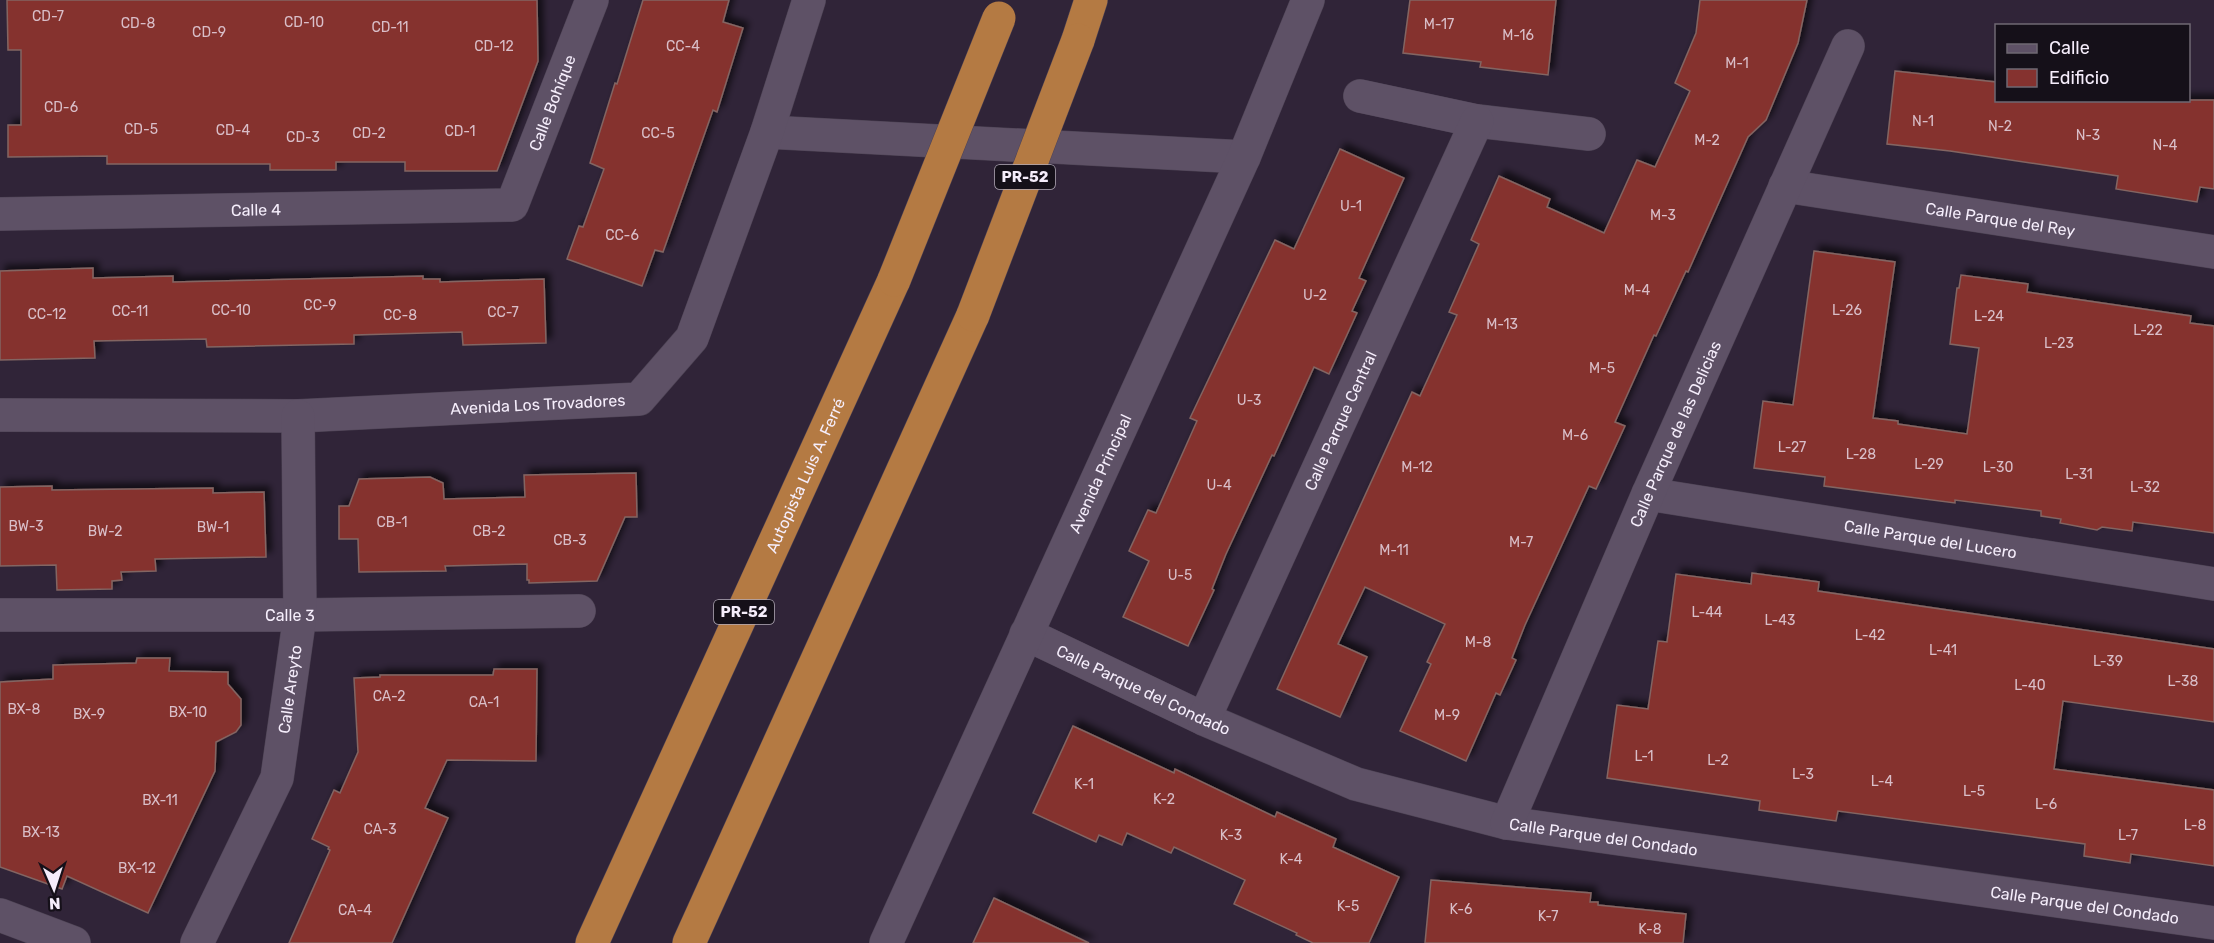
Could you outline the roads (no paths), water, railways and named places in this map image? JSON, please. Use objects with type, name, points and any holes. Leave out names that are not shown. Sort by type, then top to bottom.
[{"type":"highway","name":"PR-52","points":[[689,943],[973,315],[1078,40],[1091,0]]},
{"type":"highway","name":"Autopista Luis A. Ferré","points":[[592,943],[894,279],[1002,9]]},
{"type":"street","name":"Calle Bohíque","points":[[512,205],[592,0]]},
{"type":"street","name":"Avenida Los Trovadores","points":[[0,415],[298,416],[639,399],[693,338],[767,132],[809,0]]},
{"type":"street","name":"Avenida Principal","points":[[886,943],[1244,157],[1308,0]]},
{"type":"street","name":"Calle Parque de las Delicias","points":[[1508,823],[1647,494],[1848,46]]},
{"type":"street","points":[[1360,96],[1477,121],[1589,134]]},
{"type":"street","name":"Calle Parque Central","points":[[1204,719],[1477,121]]},
{"type":"street","points":[[767,132],[1244,157]]},
{"type":"street","name":"Calle Parque del Rey","points":[[1785,186],[2214,252]]},
{"type":"street","name":"Calle 4","points":[[0,214],[512,205]]},
{"type":"street","name":"Calle Areyto","points":[[197,943],[277,778],[300,615],[298,416]]},
{"type":"street","name":"Calle Parque del Lucero","points":[[1647,494],[2214,584]]},
{"type":"street","name":"Calle 3","points":[[0,615],[300,615],[579,611]]},
{"type":"street","name":"Calle Parque del Condado","points":[[1026,634],[1204,719],[1356,784],[1508,823],[2214,923]]},
{"type":"street","points":[[0,915],[74,943]]}]
